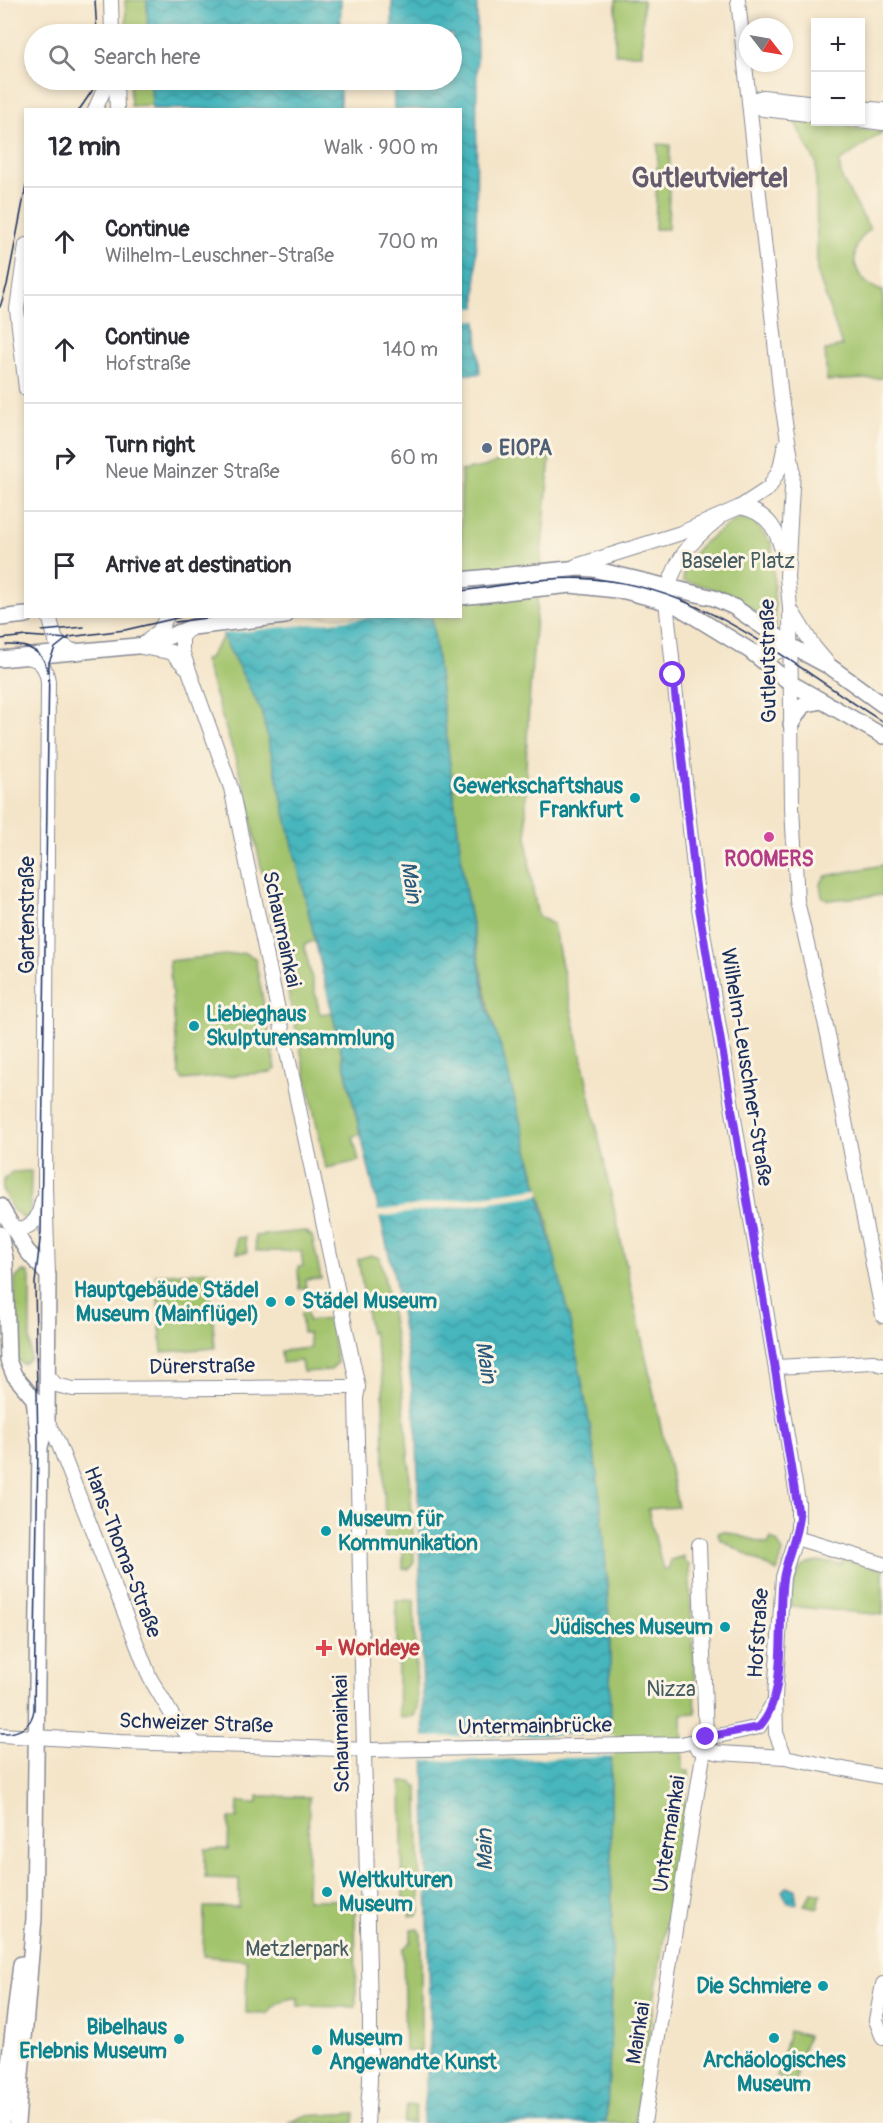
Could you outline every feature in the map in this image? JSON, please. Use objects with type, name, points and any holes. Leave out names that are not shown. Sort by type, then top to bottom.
[{"type":"main road","points":[[111,0],[112,24]]},
{"type":"main road","name":"Gutleutstraße","points":[[738,0],[787,437],[794,481],[787,577],[790,608],[789,682],[798,910],[831,1049],[883,1316]]},
{"type":"main road","points":[[98,108],[104,90]]},
{"type":"main road","points":[[116,90],[117,108]]},
{"type":"main road","points":[[750,101],[763,97],[811,102]]},
{"type":"main road","points":[[750,101],[764,109],[811,114]]},
{"type":"main road","points":[[865,108],[883,110]]},
{"type":"main road","points":[[865,121],[883,123]]},
{"type":"main road","points":[[24,259],[17,309],[24,371]]},
{"type":"main road","points":[[561,570],[662,539],[718,519],[740,507],[769,488],[780,468],[787,437]]},
{"type":"main road","points":[[740,507],[753,509],[773,526],[782,547],[787,577]]},
{"type":"main road","points":[[666,601],[677,561],[687,546],[718,519]]},
{"type":"main road","points":[[462,580],[593,569],[669,585],[714,598],[734,607],[791,646],[832,669],[883,705]]},
{"type":"main road","points":[[462,597],[554,586],[600,586],[666,601],[686,609],[749,650],[789,682],[883,736]]},
{"type":"main road","name":"Wilhelm-Leuschner-Straße","points":[[666,601],[697,896],[798,1502],[796,1538]]},
{"type":"main road","points":[[790,608],[814,647],[832,669]]},
{"type":"main road","points":[[0,618],[24,615]]},
{"type":"main road","points":[[50,618],[56,641],[76,653]]},
{"type":"main road","points":[[139,646],[160,630],[165,618]]},
{"type":"main road","points":[[0,659],[154,644],[194,627],[268,618]]},
{"type":"main road","name":"Schaumainkai","points":[[194,627],[184,633],[181,641],[186,668],[233,796],[356,1372],[353,1393],[370,2013],[370,2089],[367,2123]]},
{"type":"main road","name":"Schaumainkai","points":[[139,646],[172,653],[186,668]]},
{"type":"main road","points":[[749,650],[770,655],[791,646]]},
{"type":"main road","name":"Gartenstraße","points":[[17,2123],[34,1918],[40,1444],[46,1420],[48,1376],[42,1268],[45,1187],[49,779],[47,674],[38,660],[25,657]]},
{"type":"main road","points":[[791,724],[803,705],[821,701]]},
{"type":"main road","name":"Gartenstraße","points":[[6,1230],[28,1227],[36,1220],[45,1187]]},
{"type":"main road","points":[[0,1206],[6,1230],[6,1351],[14,1375],[34,1399]]},
{"type":"main road","points":[[6,1230],[42,1268]]},
{"type":"main road","points":[[6,1272],[20,1260],[42,1268]]},
{"type":"main road","points":[[776,1367],[882,1364]]},
{"type":"main road","points":[[14,1375],[36,1388],[44,1383],[48,1376]]},
{"type":"main road","name":"Dürerstraße","points":[[48,1376],[56,1385],[72,1389],[353,1393]]},
{"type":"main road","name":"Gartenstraße","points":[[34,1399],[35,1429],[40,1444]]},
{"type":"main road","name":"Hans-Thoma-Straße","points":[[34,1399],[57,1440],[150,1678],[161,1699],[196,1744]]},
{"type":"main road","points":[[796,1538],[883,1564]]},
{"type":"main road","name":"Hofstraße","points":[[785,1757],[776,1733],[775,1697],[783,1577],[796,1538]]},
{"type":"main road","name":"Untermainkai","points":[[673,1948],[705,1744],[699,1545]]},
{"type":"main road","points":[[783,1577],[793,1557],[800,1552],[808,1548],[833,1548]]},
{"type":"main road","name":"Hofstraße","points":[[705,1744],[759,1727],[766,1719],[775,1697]]},
{"type":"main road","name":"Hans-Thoma-Straße","points":[[161,1699],[167,1724],[178,1744]]},
{"type":"main road","name":"Schweizer Straße","points":[[0,1735],[178,1744],[390,1750]]},
{"type":"main road","points":[[705,1744],[785,1757],[883,1777]]},
{"type":"main road","name":"Untermainbrücke","points":[[390,1750],[705,1744]]},
{"type":"main road","name":"Gartenstraße","points":[[2,2123],[22,1962],[34,1918]]},
{"type":"main road","name":"Mainkai","points":[[644,2123],[673,1948]]},
{"type":"main road","points":[[883,1984],[876,2020],[883,2038]]},
{"type":"green space","points":[[125,0],[147,0],[148,24],[126,24]]},
{"type":"green space","points":[[616,0],[643,0],[642,54],[615,54]]},
{"type":"green space","points":[[130,90],[151,90],[152,105],[131,106]]},
{"type":"green space","points":[[793,119],[811,122],[811,126],[841,126],[883,132],[839,162],[842,179],[870,229],[857,246],[855,255],[859,273],[873,287],[883,291],[883,378],[827,381],[825,350],[842,346],[817,271],[816,163]]},
{"type":"green space","points":[[658,144],[670,145],[668,229],[655,229]]},
{"type":"green space","name":"Nizza","points":[[521,452],[550,456],[532,660],[527,746],[526,803],[529,860],[538,916],[553,924],[678,1507],[648,1509],[663,1570],[669,1568],[670,1560],[684,1556],[684,1561],[689,1565],[696,1713],[682,1714],[683,1771],[689,1771],[689,1777],[635,2123],[606,2123],[612,1991],[610,1646],[607,1575],[594,1477],[548,1222],[489,1009],[465,888],[432,618],[462,618],[462,471],[484,467]]},
{"type":"green space","name":"Baseler Platz","points":[[740,518],[753,521],[772,544],[776,628],[733,597],[683,581],[685,570],[695,552]]},
{"type":"green space","points":[[223,637],[261,710],[315,940],[304,945],[320,1014],[332,1012],[360,1134],[353,1137],[359,1161],[326,1168],[243,783],[204,660],[208,659]]},
{"type":"green space","points":[[883,865],[883,895],[828,900],[822,896],[820,884],[826,876]]},
{"type":"green space","points":[[245,953],[255,958],[276,1069],[272,1072],[183,1080],[179,1074],[169,961]]},
{"type":"green space","points":[[31,1171],[30,1214],[25,1219],[13,1210],[2,1189],[4,1180],[12,1172]]},
{"type":"green space","points":[[304,1231],[312,1236],[321,1278],[305,1280],[306,1288],[299,1289],[298,1267],[303,1266],[301,1251],[256,1251],[255,1236]]},
{"type":"green space","points":[[245,1237],[247,1252],[237,1253],[236,1238]]},
{"type":"green space","points":[[371,1255],[380,1258],[400,1371],[408,1446],[414,1561],[409,1569],[403,1569],[403,1548],[385,1548],[383,1382],[373,1332],[370,1333],[358,1259]]},
{"type":"green space","points":[[23,1271],[30,1277],[30,1359],[23,1364],[16,1359],[15,1279]]},
{"type":"green space","points":[[209,1271],[215,1348],[162,1352],[156,1275]]},
{"type":"green space","points":[[307,1312],[308,1321],[330,1319],[337,1363],[331,1370],[303,1372],[301,1361],[282,1363],[281,1351],[310,1348],[308,1333],[303,1333],[301,1313]]},
{"type":"green space","points":[[723,1531],[768,1544],[771,1538],[778,1543],[783,1552],[777,1572],[720,1539],[718,1533]]},
{"type":"green space","points":[[843,1559],[883,1569],[883,1615],[790,1606],[794,1582],[802,1568],[817,1562],[841,1565]]},
{"type":"green space","points":[[396,1600],[414,1600],[417,1709],[414,1716],[401,1718],[399,1716]]},
{"type":"green space","points":[[401,1782],[412,1782],[418,1787],[420,1911],[417,1915],[410,1916],[410,1902],[403,1898]]},
{"type":"green space","name":"Metzlerpark","points":[[258,1796],[309,1797],[307,1900],[355,1900],[356,2007],[298,2006],[298,1998],[293,1998],[280,2002],[267,2014],[246,2013],[247,1960],[203,1956],[204,1907],[239,1907],[239,1879],[205,1878],[205,1849],[228,1849],[229,1818],[237,1818],[238,1802],[258,1803]]},
{"type":"green space","points":[[812,1892],[821,1894],[818,1908],[804,1905]]},
{"type":"green space","points":[[418,1929],[421,1934],[421,2052],[405,2051],[403,1949],[411,1942],[411,1930]]},
{"type":"green space","points":[[789,2031],[807,2036],[795,2082],[777,2077]]},
{"type":"green space","points":[[407,2105],[416,2106],[413,2123],[403,2123]]},
{"type":"green space","points":[[355,2113],[354,2123],[288,2123],[304,2116]]},
{"type":"water","points":[[147,0],[341,0],[340,24],[148,24]]},
{"type":"water","points":[[392,0],[477,0],[476,320],[480,374],[462,374],[462,108],[394,108],[393,90],[462,90],[462,24],[392,24]]},
{"type":"water","points":[[151,90],[340,90],[340,108],[152,108]]},
{"type":"water","name":"Main","points":[[220,618],[432,618],[465,888],[487,1007],[503,1053],[567,1310],[596,1466],[605,1554],[610,1642],[612,1971],[606,2123],[422,2123],[430,2043],[430,2006],[417,1439],[410,1373],[395,1280],[261,710],[223,637]]},
{"type":"water","points":[[786,1887],[795,1889],[797,1904],[788,1903],[782,1891]]},
{"type":"pier","points":[[462,308],[478,308],[478,320],[462,320]]},
{"type":"pier","points":[[217,618],[367,618],[219,634]]},
{"type":"pier","points":[[539,1188],[541,1195],[378,1217],[376,1211]]},
{"type":"pier","points":[[614,1734],[614,1757],[423,1761],[422,1737]]},
{"type":"tram line","points":[[95,0],[96,24]]},
{"type":"tram line","points":[[80,108],[92,90]]},
{"type":"tram line","points":[[0,307],[7,285],[24,196]]},
{"type":"tram line","points":[[462,591],[559,578],[576,578],[633,585],[672,597],[745,632],[883,722]]},
{"type":"tram line","points":[[0,1733],[22,1729],[30,1721],[34,1710],[38,1447],[35,1283],[41,1232],[49,662],[55,648],[69,637],[125,630],[177,618]]},
{"type":"tram line","points":[[175,622],[206,618]]},
{"type":"tram line","points":[[42,631],[84,627]]},
{"type":"tram line","points":[[0,639],[27,636],[69,639]]},
{"type":"tram line","points":[[6,645],[27,647],[33,650],[43,658],[48,672]]},
{"type":"place","name":"EIOPA","points":[[487,448]]},
{"type":"place","name":"Gewerkschaftshaus Frankfurt","points":[[635,798]]},
{"type":"place","name":"ROOMERS","points":[[769,837]]},
{"type":"place","name":"Liebieghaus Skulpturensammlung","points":[[194,1026]]},
{"type":"place","name":"Städel Museum","points":[[290,1301]]},
{"type":"place","name":"Hauptgebäude Städel Museum (Mainflügel)","points":[[271,1302]]},
{"type":"place","name":"Museum für Kommunikation","points":[[326,1531]]},
{"type":"place","name":"Jüdisches Museum","points":[[725,1627]]},
{"type":"place","name":"Worldeye","points":[[324,1648]]},
{"type":"place","name":"Weltkulturen Museum","points":[[327,1892]]},
{"type":"place","name":"Die Schmiere","points":[[823,1986]]},
{"type":"place","name":"Archäologisches Museum","points":[[774,2038]]},
{"type":"place","name":"Bibelhaus Erlebnis Museum","points":[[179,2039]]},
{"type":"place","name":"Museum Angewandte Kunst","points":[[317,2050]]},
{"type":"district","name":"Gutleutviertel","points":[[710,178]]},
{"type":"route","points":[[673,675],[697,896],[799,1516],[796,1538],[783,1577],[776,1690],[770,1711],[759,1727],[744,1732],[706,1737]]}]
